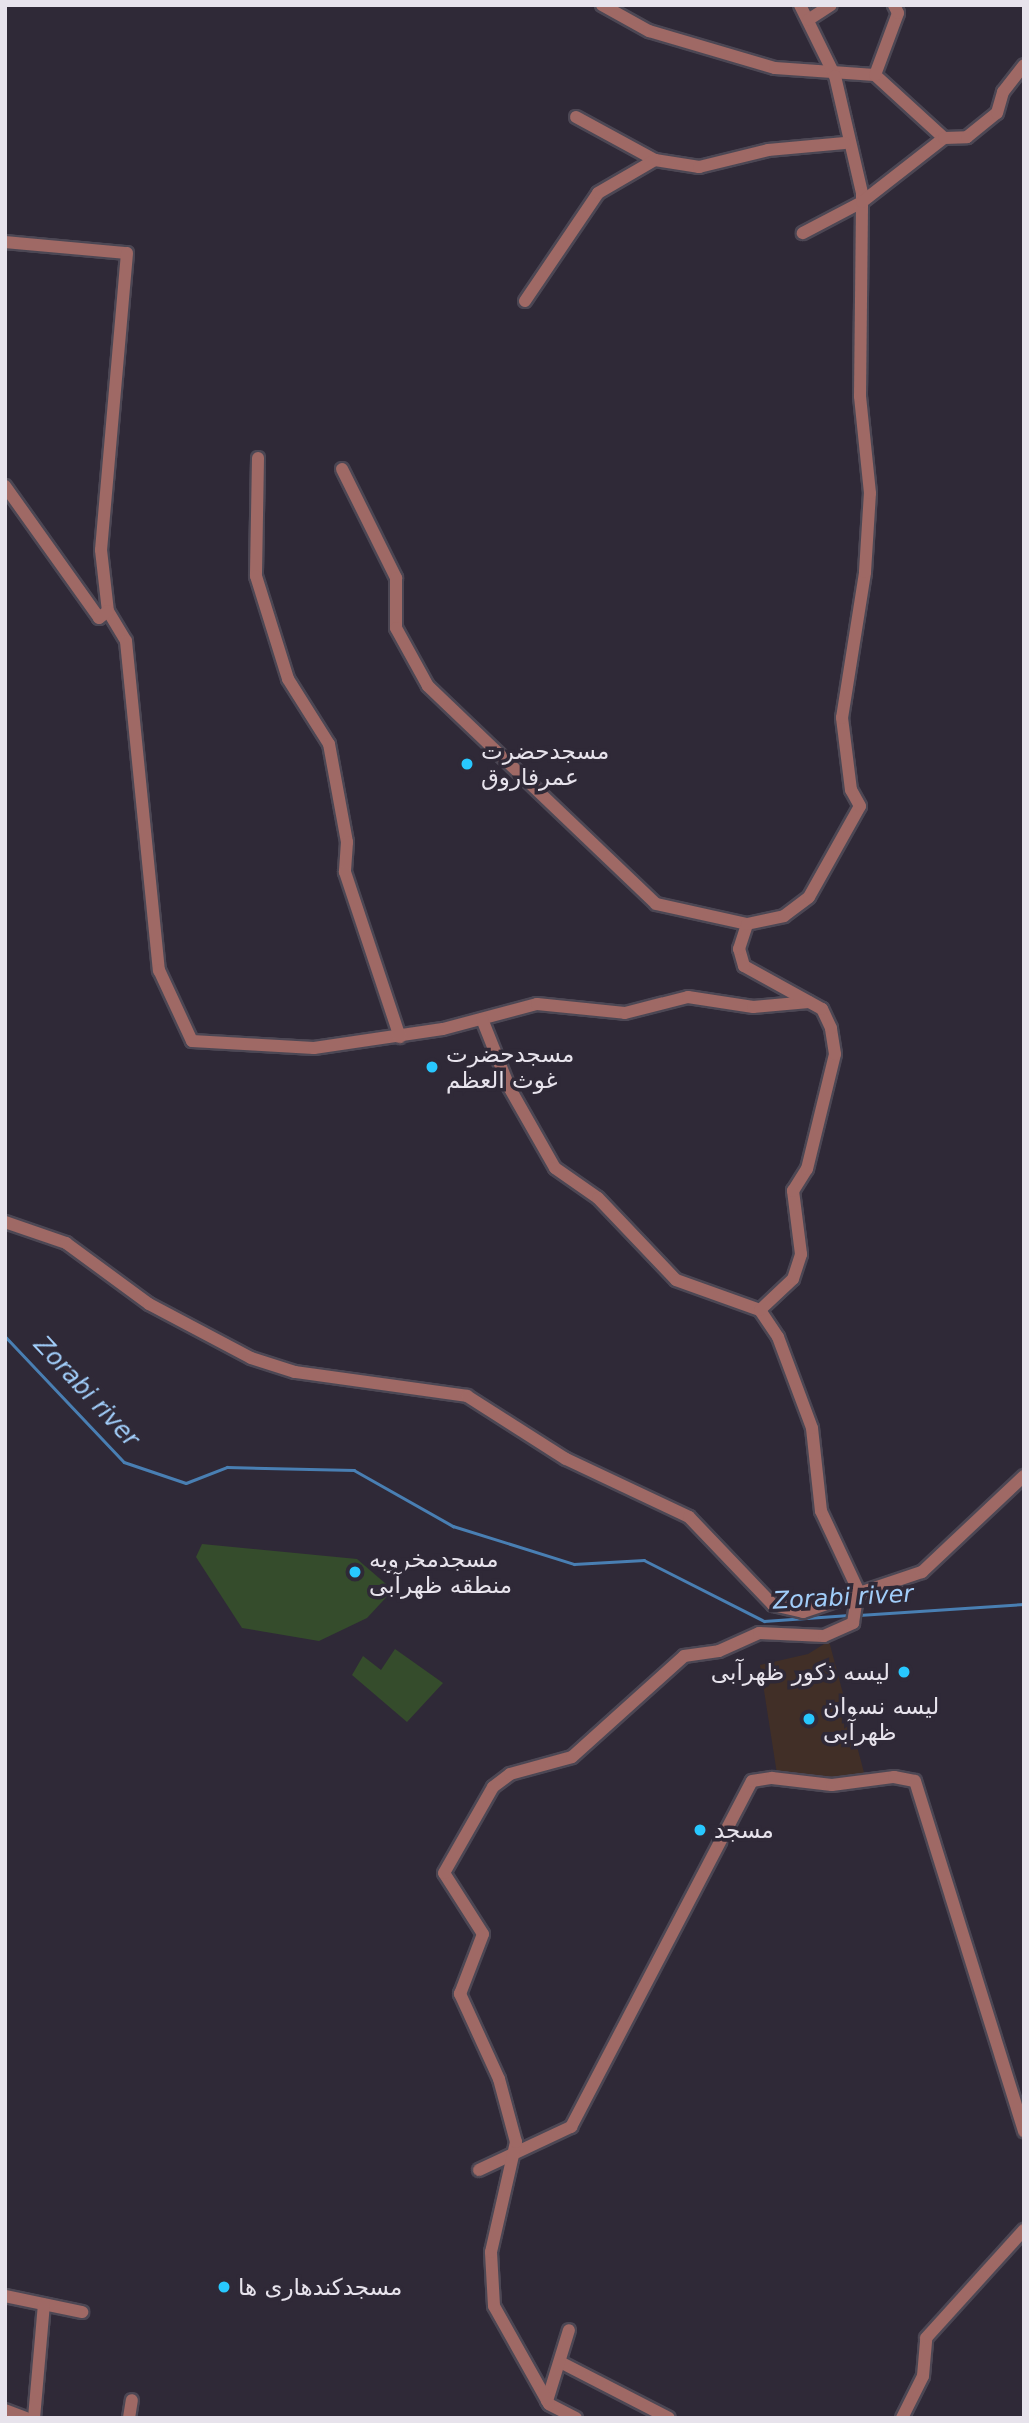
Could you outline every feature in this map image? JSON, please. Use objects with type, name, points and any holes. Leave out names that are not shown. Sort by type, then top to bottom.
[{"type":"street","points":[[602,5],[677,40],[775,68],[835,76],[875,75],[944,138]]},
{"type":"street","points":[[342,469],[396,578],[396,628],[428,686],[656,904],[747,924],[784,916],[809,897],[860,806],[851,790],[842,718],[865,572],[870,493],[860,396],[862,202],[845,143],[835,76],[800,5]]},
{"type":"street","points":[[808,20],[831,5]]},
{"type":"street","points":[[875,75],[898,13],[894,5]]},
{"type":"street","points":[[803,233],[862,202],[944,138],[967,137],[997,113],[1003,92],[1024,65]]},
{"type":"street","points":[[576,117],[655,160],[699,167],[768,150],[845,143]]},
{"type":"street","points":[[525,301],[598,193],[655,160]]},
{"type":"street","points":[[5,242],[127,253],[101,551],[108,611],[126,641],[159,970],[192,1041],[314,1048],[400,1037],[482,1019],[537,1003],[625,1013],[688,998],[753,1007],[810,1002]]},
{"type":"street","points":[[258,458],[256,576],[288,679],[328,744],[347,842],[345,872],[400,1037]]},
{"type":"street","points":[[5,486],[99,618],[108,611]]},
{"type":"street","points":[[747,924],[739,949],[744,966],[822,1009],[835,1054],[807,1169],[793,1191],[801,1254],[793,1279],[760,1310]]},
{"type":"street","points":[[482,1019],[509,1087],[555,1168],[598,1198],[676,1280],[760,1310],[796,1379],[812,1428],[821,1511],[858,1590],[853,1623],[824,1636],[759,1633],[719,1651],[684,1656],[572,1757],[510,1774],[493,1787],[444,1873],[483,1934],[460,1994],[499,2079],[514,2157],[491,2252],[494,2306],[547,2401],[576,2418]]},
{"type":"street","points":[[5,1222],[66,1243],[149,1304],[251,1358],[295,1372],[467,1396],[566,1458],[689,1517],[773,1605],[803,1612],[858,1590],[922,1572],[1024,1476]]},
{"type":"street","points":[[479,2170],[514,2157],[571,2127],[752,1781],[783,1777],[832,1785],[894,1777],[915,1781],[1024,2132]]},
{"type":"street","points":[[902,2418],[923,2376],[926,2338],[1024,2230]]},
{"type":"street","points":[[5,2296],[82,2312]]},
{"type":"street","points":[[34,2418],[44,2304]]},
{"type":"street","points":[[547,2401],[562,2363],[569,2330]]},
{"type":"street","points":[[562,2363],[669,2418]]},
{"type":"street","points":[[129,2418],[132,2400]]},
{"type":"street","points":[[5,2410],[26,2418]]},
{"type":"shaded area","name":"لیسه نسوان ظهرآبی","points":[[829,1641],[866,1780],[821,1787],[818,1776],[777,1774],[760,1665],[808,1654]]},
{"type":"green space","points":[[202,1544],[357,1559],[393,1590],[367,1618],[319,1641],[242,1628],[196,1557]]},
{"type":"green space","points":[[395,1649],[443,1683],[407,1722],[352,1675],[363,1656],[381,1670]]},
{"type":"waterway","name":"Zorabi river","points":[[5,1336],[124,1462],[186,1483],[227,1467],[354,1470],[453,1526],[574,1564],[644,1560],[764,1621],[849,1615]]},
{"type":"waterway","name":"Zorabi river","points":[[859,1615],[1024,1604]]},
{"type":"place","name":"مسجدحضرت عمرفاروق","points":[[467,764]]},
{"type":"place","name":"مسجدحضرت غوث العظم","points":[[432,1067]]},
{"type":"place","name":"مسجدمخروبه منطقه ظهرآبی","points":[[355,1572]]},
{"type":"place","name":"لیسه ذکور ظهرآبی","points":[[904,1672]]},
{"type":"place","name":"لیسه نسوان ظهرآبی","points":[[809,1719]]},
{"type":"place","name":"مسجد","points":[[700,1830]]},
{"type":"place","name":"مسجدکندهاری ها","points":[[224,2287]]}]
